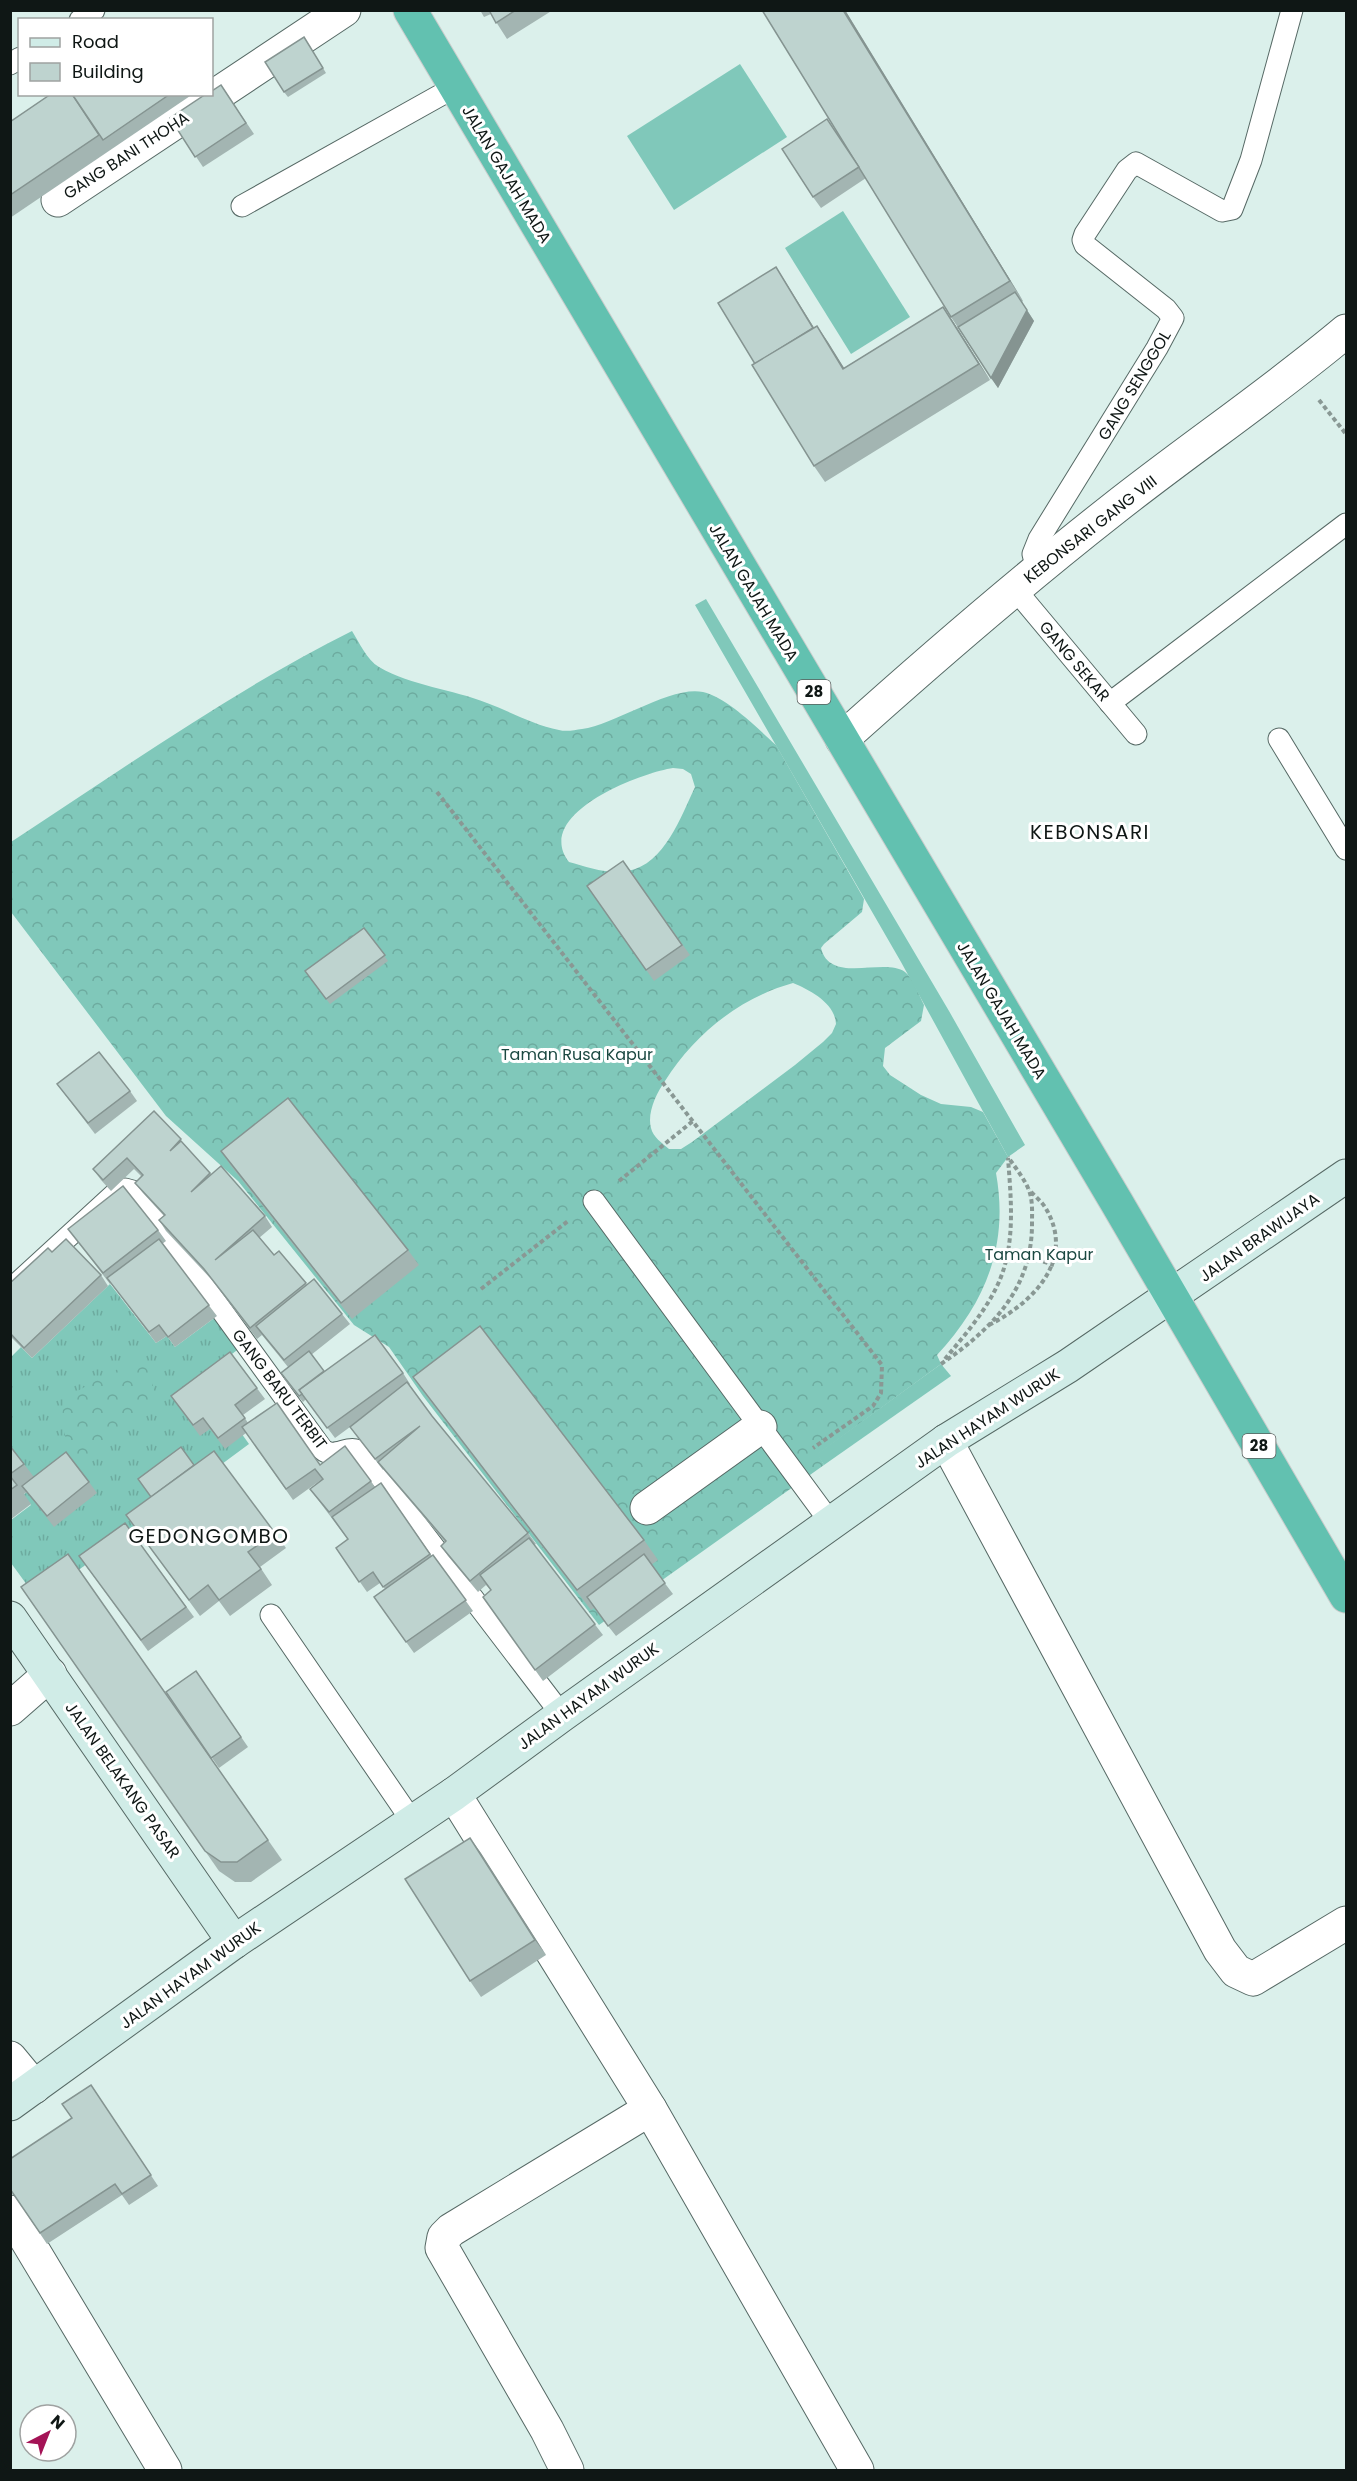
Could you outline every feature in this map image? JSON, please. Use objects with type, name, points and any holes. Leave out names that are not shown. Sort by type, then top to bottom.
[{"type":"highway","name":"JALAN GAJAH MADA","points":[[410,10],[1172,1297]]},
{"type":"highway","name":"28","points":[[1172,1297],[1347,1596]]},
{"type":"main road","name":"JALAN BRAWIJAYA","points":[[1172,1297],[1347,1176]]},
{"type":"main road","name":"JALAN HAYAM WURUK","points":[[22,2096],[234,1942],[454,1794],[946,1442],[1068,1366],[1172,1297]]},
{"type":"main road","name":"JALAN BELAKANG PASAR","points":[[10,1618],[234,1942]]},
{"type":"street","name":"GANG BANI THOHA","points":[[58,200],[344,10]]},
{"type":"street","name":"KEBONSARI GANG VIII","points":[[842,739],[1026,579],[1123,502],[1270,393],[1347,331]]},
{"type":"street","points":[[647,1508],[760,1427]]},
{"type":"street","points":[[946,1442],[1220,1950],[1236,1971],[1253,1979],[1347,1923]]},
{"type":"street","points":[[10,1709],[50,1674]]},
{"type":"street","points":[[454,1794],[650,2109],[857,2470]]},
{"type":"street","points":[[10,2058],[22,2096]]},
{"type":"street","points":[[567,2470],[547,2430],[442,2248],[444,2237],[451,2230],[650,2109]]},
{"type":"street","points":[[10,2212],[165,2470]]},
{"type":"lane","name":"GANG SENGGOL","points":[[1026,579],[1039,539],[1173,320],[1172,315],[1166,309],[1085,245],[1083,240],[1085,234],[1127,170],[1136,163],[1222,211],[1232,209],[1251,160],[1292,10]]},
{"type":"lane","points":[[242,206],[455,87]]},
{"type":"lane","points":[[1110,703],[1347,524]]},
{"type":"lane","name":"GANG SEKAR","points":[[1026,579],[1110,703],[1136,734]]},
{"type":"lane","points":[[1279,739],[1347,849]]},
{"type":"lane","name":"GANG BARU TERBIT","points":[[10,1290],[118,1191],[124,1189],[136,1192],[322,1449],[334,1454],[352,1449],[357,1449],[362,1453],[562,1715]]},
{"type":"lane","points":[[594,1201],[831,1523]]},
{"type":"lane","points":[[271,1615],[412,1821]]},
{"type":"path","points":[[437,792],[882,1365],[881,1393],[873,1406],[788,1465]]},
{"type":"path","points":[[986,1327],[1008,1316],[1037,1290],[1053,1265],[1055,1237],[1052,1222],[1008,1157],[1011,1206],[1009,1238],[998,1283],[988,1303],[941,1364],[960,1351],[986,1327],[1012,1296],[1023,1278],[1029,1257],[1032,1202],[1029,1189]]},
{"type":"path","points":[[1029,1257],[1053,1265]]},
{"type":"green space","points":[[740,64],[787,137],[674,210],[627,136]]},
{"type":"green space","points":[[843,211],[910,317],[851,354],[785,248]]},
{"type":"green space","points":[[706,599],[949,1011],[1025,1145],[1008,1157],[901,962],[695,605]]},
{"type":"green space","name":"Taman Rusa Kapur","points":[[352,631],[371,660],[379,667],[405,679],[474,698],[532,722],[562,731],[596,726],[660,699],[690,691],[713,695],[732,707],[776,745],[864,899],[862,912],[821,948],[826,959],[846,968],[884,967],[896,968],[905,972],[913,982],[924,1005],[921,1021],[885,1048],[883,1066],[890,1075],[921,1095],[941,1104],[971,1107],[983,1112],[1008,1157],[996,1173],[999,1224],[990,1271],[969,1314],[937,1355],[941,1364],[818,1454],[824,1465],[599,1625],[423,1396],[389,1347],[354,1325],[238,1181],[166,1116],[11,912],[11,842],[178,732],[307,654]],"holes":[[[673,768],[683,769],[691,774],[695,787],[670,837],[652,859],[641,867],[621,872],[598,870],[569,862],[561,844],[565,828],[577,812],[616,787]],[[793,983],[820,998],[831,1010],[836,1024],[832,1033],[795,1065],[692,1142],[681,1149],[669,1149],[654,1134],[650,1116],[658,1092],[677,1064],[704,1034],[736,1008],[754,998]]]},
{"type":"green space","points":[[110,1284],[156,1343],[167,1336],[175,1347],[217,1316],[240,1348],[201,1377],[249,1444],[38,1600],[11,1563],[11,1520],[31,1505],[23,1495],[38,1484],[11,1448],[11,1357],[21,1347],[32,1358]]},
{"type":"green space","points":[[140,1358],[149,1364],[154,1393],[151,1404],[125,1433],[103,1452],[87,1463],[76,1462],[72,1457],[64,1432],[64,1399]]},
{"type":"green space","points":[[941,1364],[951,1376],[824,1465],[817,1454]]},
{"type":"building","points":[[489,10],[516,10],[496,23]]},
{"type":"building","points":[[762,10],[843,10],[1010,281],[951,317]]},
{"type":"building","points":[[304,37],[323,68],[284,92],[265,62]]},
{"type":"building","points":[[221,85],[246,123],[195,157],[170,118],[203,96],[213,96],[213,90]]},
{"type":"building","points":[[48,96],[73,96],[99,135],[10,195],[10,122]]},
{"type":"building","points":[[73,96],[167,96],[103,140]]},
{"type":"building","points":[[827,119],[859,167],[813,197],[782,149]]},
{"type":"building","points":[[776,267],[813,328],[755,364],[718,303]]},
{"type":"building","points":[[1015,292],[1027,310],[991,378],[958,327]]},
{"type":"building","points":[[943,307],[979,364],[814,466],[752,365],[817,326],[843,369]]},
{"type":"building","points":[[623,861],[682,945],[646,970],[587,886]]},
{"type":"building","points":[[364,928],[385,955],[326,999],[305,971]]},
{"type":"building","points":[[99,1052],[130,1091],[88,1123],[57,1084]]},
{"type":"building","points":[[288,1098],[408,1250],[341,1303],[221,1151]]},
{"type":"building","points":[[154,1111],[181,1139],[170,1151],[181,1141],[210,1173],[191,1192],[221,1166],[265,1216],[215,1260],[253,1230],[274,1255],[279,1251],[306,1283],[250,1328],[204,1269],[159,1220],[165,1215],[135,1183],[143,1175],[127,1158],[103,1180],[93,1169]]},
{"type":"building","points":[[123,1186],[158,1230],[103,1273],[68,1229]]},
{"type":"building","points":[[66,1239],[101,1275],[24,1348],[10,1333],[10,1283],[48,1248],[52,1252]]},
{"type":"building","points":[[159,1239],[209,1305],[168,1337],[159,1325],[149,1332],[107,1278]]},
{"type":"building","points":[[314,1279],[342,1314],[284,1360],[256,1326]]},
{"type":"building","points":[[480,1326],[644,1540],[577,1590],[413,1377]]},
{"type":"building","points":[[375,1335],[403,1373],[327,1428],[299,1390]]},
{"type":"building","points":[[309,1351],[324,1371],[299,1390],[302,1394],[299,1396],[281,1373]]},
{"type":"building","points":[[230,1352],[257,1388],[235,1405],[245,1418],[218,1438],[203,1418],[193,1425],[171,1396]]},
{"type":"building","points":[[407,1382],[528,1533],[470,1581],[441,1546],[446,1541],[378,1462],[420,1426],[375,1459],[350,1427]]},
{"type":"building","points":[[277,1403],[320,1465],[345,1446],[371,1481],[329,1512],[310,1489],[323,1479],[315,1469],[286,1489],[242,1427]]},
{"type":"building","points":[[10,1446],[24,1464],[10,1474]]},
{"type":"building","points":[[181,1447],[194,1465],[151,1497],[138,1479]]},
{"type":"building","points":[[214,1451],[275,1533],[248,1552],[261,1569],[219,1600],[208,1585],[189,1600],[126,1515]]},
{"type":"building","points":[[66,1452],[89,1482],[47,1516],[22,1486]]},
{"type":"building","points":[[10,1476],[17,1485],[10,1490]]},
{"type":"building","points":[[381,1483],[430,1554],[383,1587],[373,1572],[359,1582],[336,1548],[348,1539],[332,1517]]},
{"type":"building","points":[[125,1523],[186,1607],[141,1640],[79,1556]]},
{"type":"building","points":[[529,1538],[595,1624],[535,1670],[483,1597],[491,1590],[480,1575]]},
{"type":"building","points":[[68,1554],[268,1840],[237,1862],[221,1862],[205,1851],[21,1587]]},
{"type":"building","points":[[644,1554],[665,1583],[608,1626],[587,1597]]},
{"type":"building","points":[[433,1555],[466,1600],[406,1642],[374,1597]]},
{"type":"building","points":[[196,1671],[241,1737],[211,1758],[166,1692]]},
{"type":"building","points":[[470,1838],[535,1940],[470,1981],[405,1879]]},
{"type":"building","points":[[91,2085],[151,2175],[122,2194],[115,2184],[40,2233],[10,2189],[10,2159],[72,2118],[62,2104]]},
{"type":"district","name":"KEBONSARI","points":[[1090,832]]},
{"type":"district","name":"GEDONGOMBO","points":[[209,1536]]},
{"type":"park label","name":"Taman Kapur","points":[[1039,1254]]}]
